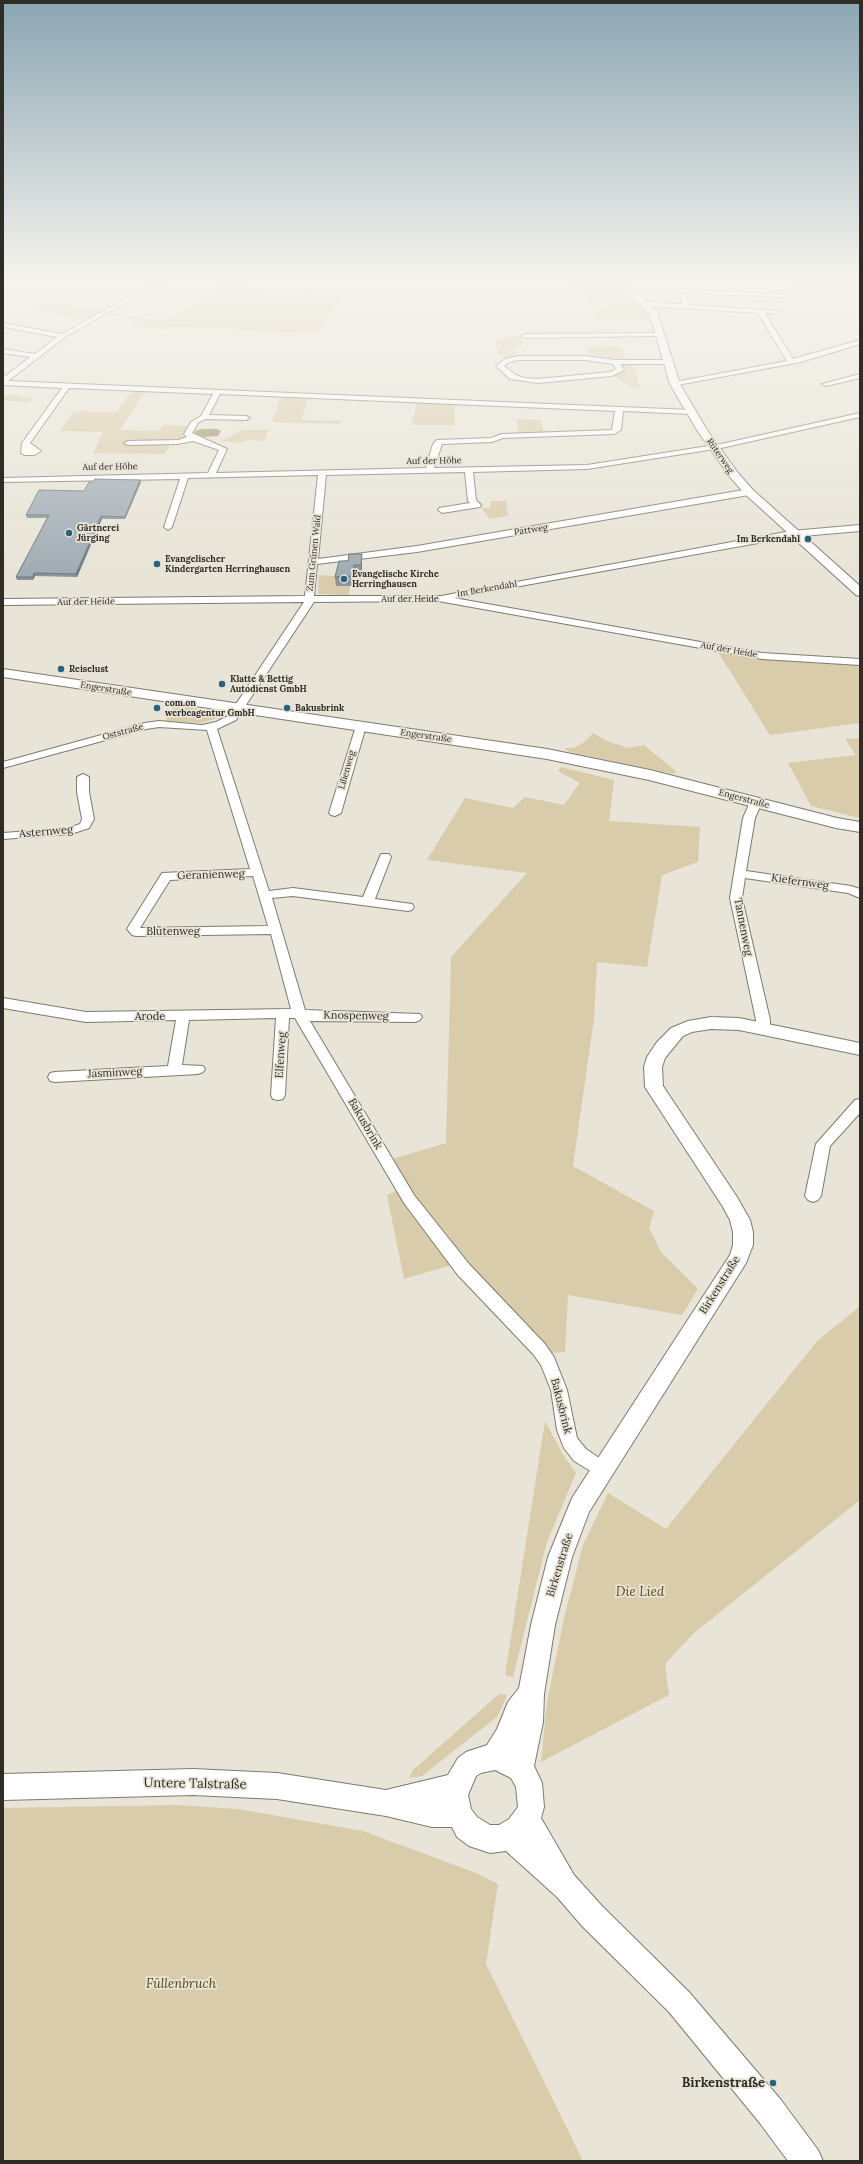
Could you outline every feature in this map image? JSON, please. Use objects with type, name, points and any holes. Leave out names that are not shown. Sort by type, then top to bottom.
[{"type":"main road","name":"Engerstraße","points":[[3,672],[574,759],[650,775],[852,826],[860,831]]},
{"type":"street","points":[[511,376],[517,379],[538,381],[591,376]]},
{"type":"street","name":"Rüterweg","points":[[672,376],[675,384],[691,412],[734,475],[749,492],[860,592]]},
{"type":"street","points":[[675,384],[717,376]]},
{"type":"street","points":[[826,384],[860,376]]},
{"type":"street","points":[[3,382],[67,386],[691,412]]},
{"type":"street","points":[[27,446],[26,443],[67,386]]},
{"type":"street","points":[[204,417],[218,392]]},
{"type":"street","points":[[429,471],[437,444],[440,442],[492,440],[502,436],[614,432],[617,430],[619,410]]},
{"type":"street","points":[[856,416],[860,426]]},
{"type":"street","name":"Auf der Höhe","points":[[6,480],[587,467],[714,447],[856,416]]},
{"type":"street","points":[[211,475],[223,449],[193,438],[188,434],[195,422],[204,417],[246,418]]},
{"type":"street","points":[[128,443],[178,442],[193,438]]},
{"type":"street","points":[[442,510],[477,505],[472,501],[469,470]]},
{"type":"street","name":"Zum Grünen Wald","points":[[239,708],[309,599],[322,473]]},
{"type":"street","points":[[168,527],[186,476]]},
{"type":"street","points":[[3,492],[6,480]]},
{"type":"street","name":"Pattweg","points":[[313,562],[417,549],[749,492]]},
{"type":"street","name":"Im Berkendahl","points":[[438,598],[796,533],[860,528]]},
{"type":"street","name":"Auf der Heide","points":[[3,602],[438,598],[762,656],[860,662]]},
{"type":"street","name":"Oststraße","points":[[3,765],[145,726],[159,724],[211,727],[227,722],[239,708]]},
{"type":"street","name":"Lilienweg","points":[[335,813],[361,726]]},
{"type":"street","name":"Bakusbrink","points":[[211,727],[276,930],[291,1014],[351,1099],[391,1170],[429,1228],[463,1269],[539,1349],[548,1362],[559,1390],[566,1430],[570,1442],[580,1455],[602,1470]]},
{"type":"street","name":"Asternweg","points":[[3,836],[71,831],[85,826],[88,819],[83,792],[83,777]]},
{"type":"street","name":"Tannenweg","points":[[756,802],[748,818],[736,898],[763,1020],[763,1029]]},
{"type":"street","points":[[368,901],[385,857]]},
{"type":"street","name":"Geranienweg","points":[[166,876],[257,872]]},
{"type":"street","name":"Kiefernweg","points":[[740,874],[852,890],[860,894]]},
{"type":"street","name":"Blütenweg","points":[[166,876],[134,926],[136,932],[276,930]]},
{"type":"street","points":[[265,895],[293,892],[408,907]]},
{"type":"street","name":"Arode","points":[[3,1003],[86,1017],[183,1017],[291,1014]]},
{"type":"street","name":"Knospenweg","points":[[291,1014],[310,1016],[415,1017]]},
{"type":"street","name":"Elfenweg","points":[[278,1095],[291,1014]]},
{"type":"street","points":[[174,1070],[183,1017]]},
{"type":"street","name":"Birkenstraße","points":[[520,1769],[530,1722],[531,1694],[543,1625],[560,1557],[580,1506],[739,1257],[743,1245],[743,1232],[740,1220],[730,1202],[654,1087],[653,1067],[656,1057],[669,1039],[677,1032],[694,1026],[724,1023],[763,1029],[860,1049]]},
{"type":"street","name":"Jasminweg","points":[[55,1076],[198,1069]]},
{"type":"street","points":[[814,1196],[823,1144],[860,1104]]},
{"type":"street","name":"Birkenstraße","points":[[495,1757],[507,1737],[517,1711],[531,1694]]},
{"type":"street","points":[[495,1757],[509,1761],[520,1769],[529,1783],[532,1793],[531,1807],[518,1828],[490,1839],[480,1836],[467,1827],[459,1814],[456,1805],[457,1786],[467,1767],[475,1761],[495,1757]]},
{"type":"street","name":"Untere Talstraße","points":[[3,1787],[193,1782],[277,1786],[386,1803],[432,1813],[459,1814]]},
{"type":"street","name":"Untere Talstraße","points":[[386,1803],[457,1786]]},
{"type":"street","points":[[518,1828],[592,1916],[680,2002],[756,2093],[807,2161]]},
{"type":"green space","points":[[614,376],[637,376],[640,387],[633,388]]},
{"type":"green space","points":[[133,389],[146,390],[120,430],[159,431],[164,425],[191,426],[182,439],[172,443],[164,454],[93,453],[103,432],[60,431],[74,411],[117,412]]},
{"type":"green space","points":[[3,395],[19,395],[18,397],[33,398],[29,402],[3,401]]},
{"type":"green space","points":[[281,396],[309,396],[301,420],[341,421],[340,424],[272,422]]},
{"type":"green space","points":[[418,401],[454,402],[455,425],[411,425]]},
{"type":"green space","points":[[517,419],[541,420],[544,434],[518,434]]},
{"type":"green space","points":[[242,430],[268,430],[264,441],[247,440],[239,443],[221,441]]},
{"type":"green space","points":[[490,501],[506,501],[508,516],[490,519],[481,508],[491,508]]},
{"type":"green space","points":[[319,575],[336,576],[336,586],[350,586],[349,595],[318,594]]},
{"type":"green space","points":[[718,652],[769,660],[858,665],[860,672],[860,723],[770,735]]},
{"type":"green space","points":[[176,704],[218,713],[221,714],[221,717],[201,723],[165,721]]},
{"type":"green space","points":[[593,733],[607,741],[628,748],[644,745],[677,772],[673,774],[569,752],[564,748],[573,748],[583,743]]},
{"type":"green space","points":[[860,738],[860,818],[811,806],[788,763],[856,755],[845,739]]},
{"type":"green space","points":[[561,767],[614,780],[609,821],[700,827],[698,862],[662,875],[647,967],[597,962],[594,1019],[573,1166],[654,1211],[649,1228],[661,1252],[698,1289],[682,1315],[568,1295],[565,1352],[551,1353],[465,1261],[404,1279],[387,1195],[406,1186],[392,1159],[446,1143],[451,957],[527,873],[427,860],[465,798],[513,808],[525,797],[564,805],[580,783],[558,771]]},
{"type":"green space","name":"Die Lied","points":[[860,1305],[860,1500],[694,1633],[665,1664],[669,1695],[541,1762],[547,1702],[564,1618],[583,1545],[608,1493],[666,1529],[818,1340]]},
{"type":"green space","points":[[545,1421],[562,1453],[576,1473],[547,1542],[513,1677],[505,1675]]},
{"type":"green space","points":[[499,1694],[507,1695],[498,1716],[422,1776],[409,1778],[413,1770]]},
{"type":"green space","name":"Füllenbruch","points":[[178,1805],[238,1809],[363,1831],[476,1873],[498,1884],[486,1964],[583,2161],[3,2161],[3,1808]]},
{"type":"shaded area","points":[[201,429],[217,429],[221,431],[218,436],[204,437],[195,434],[195,431]]},
{"type":"building","name":"Gärtnerei Jürging","points":[[95,479],[140,480],[125,517],[101,516],[76,574],[34,573],[33,577],[16,577],[49,515],[26,515],[39,490],[84,491],[89,482],[93,482]]},
{"type":"building","points":[[349,554],[362,554],[361,565],[354,565],[353,576],[335,577],[339,561],[348,561]]},
{"type":"place","name":"Gärtnerei Jürging","points":[[69,533]]},
{"type":"place","name":"Im Berkendahl","points":[[808,539]]},
{"type":"place","name":"Evangelischer Kindergarten Herringhausen","points":[[157,564]]},
{"type":"place","name":"Evangelische Kirche Herringhausen","points":[[344,579]]},
{"type":"place","name":"Reiselust","points":[[61,669]]},
{"type":"place","name":"Klatte & Bettig Autodienst GmbH","points":[[222,684]]},
{"type":"place","name":"com.on werbeagentur GmbH","points":[[157,708]]},
{"type":"place","name":"Bakusbrink","points":[[287,708]]},
{"type":"place","name":"Birkenstraße","points":[[773,2083]]}]
